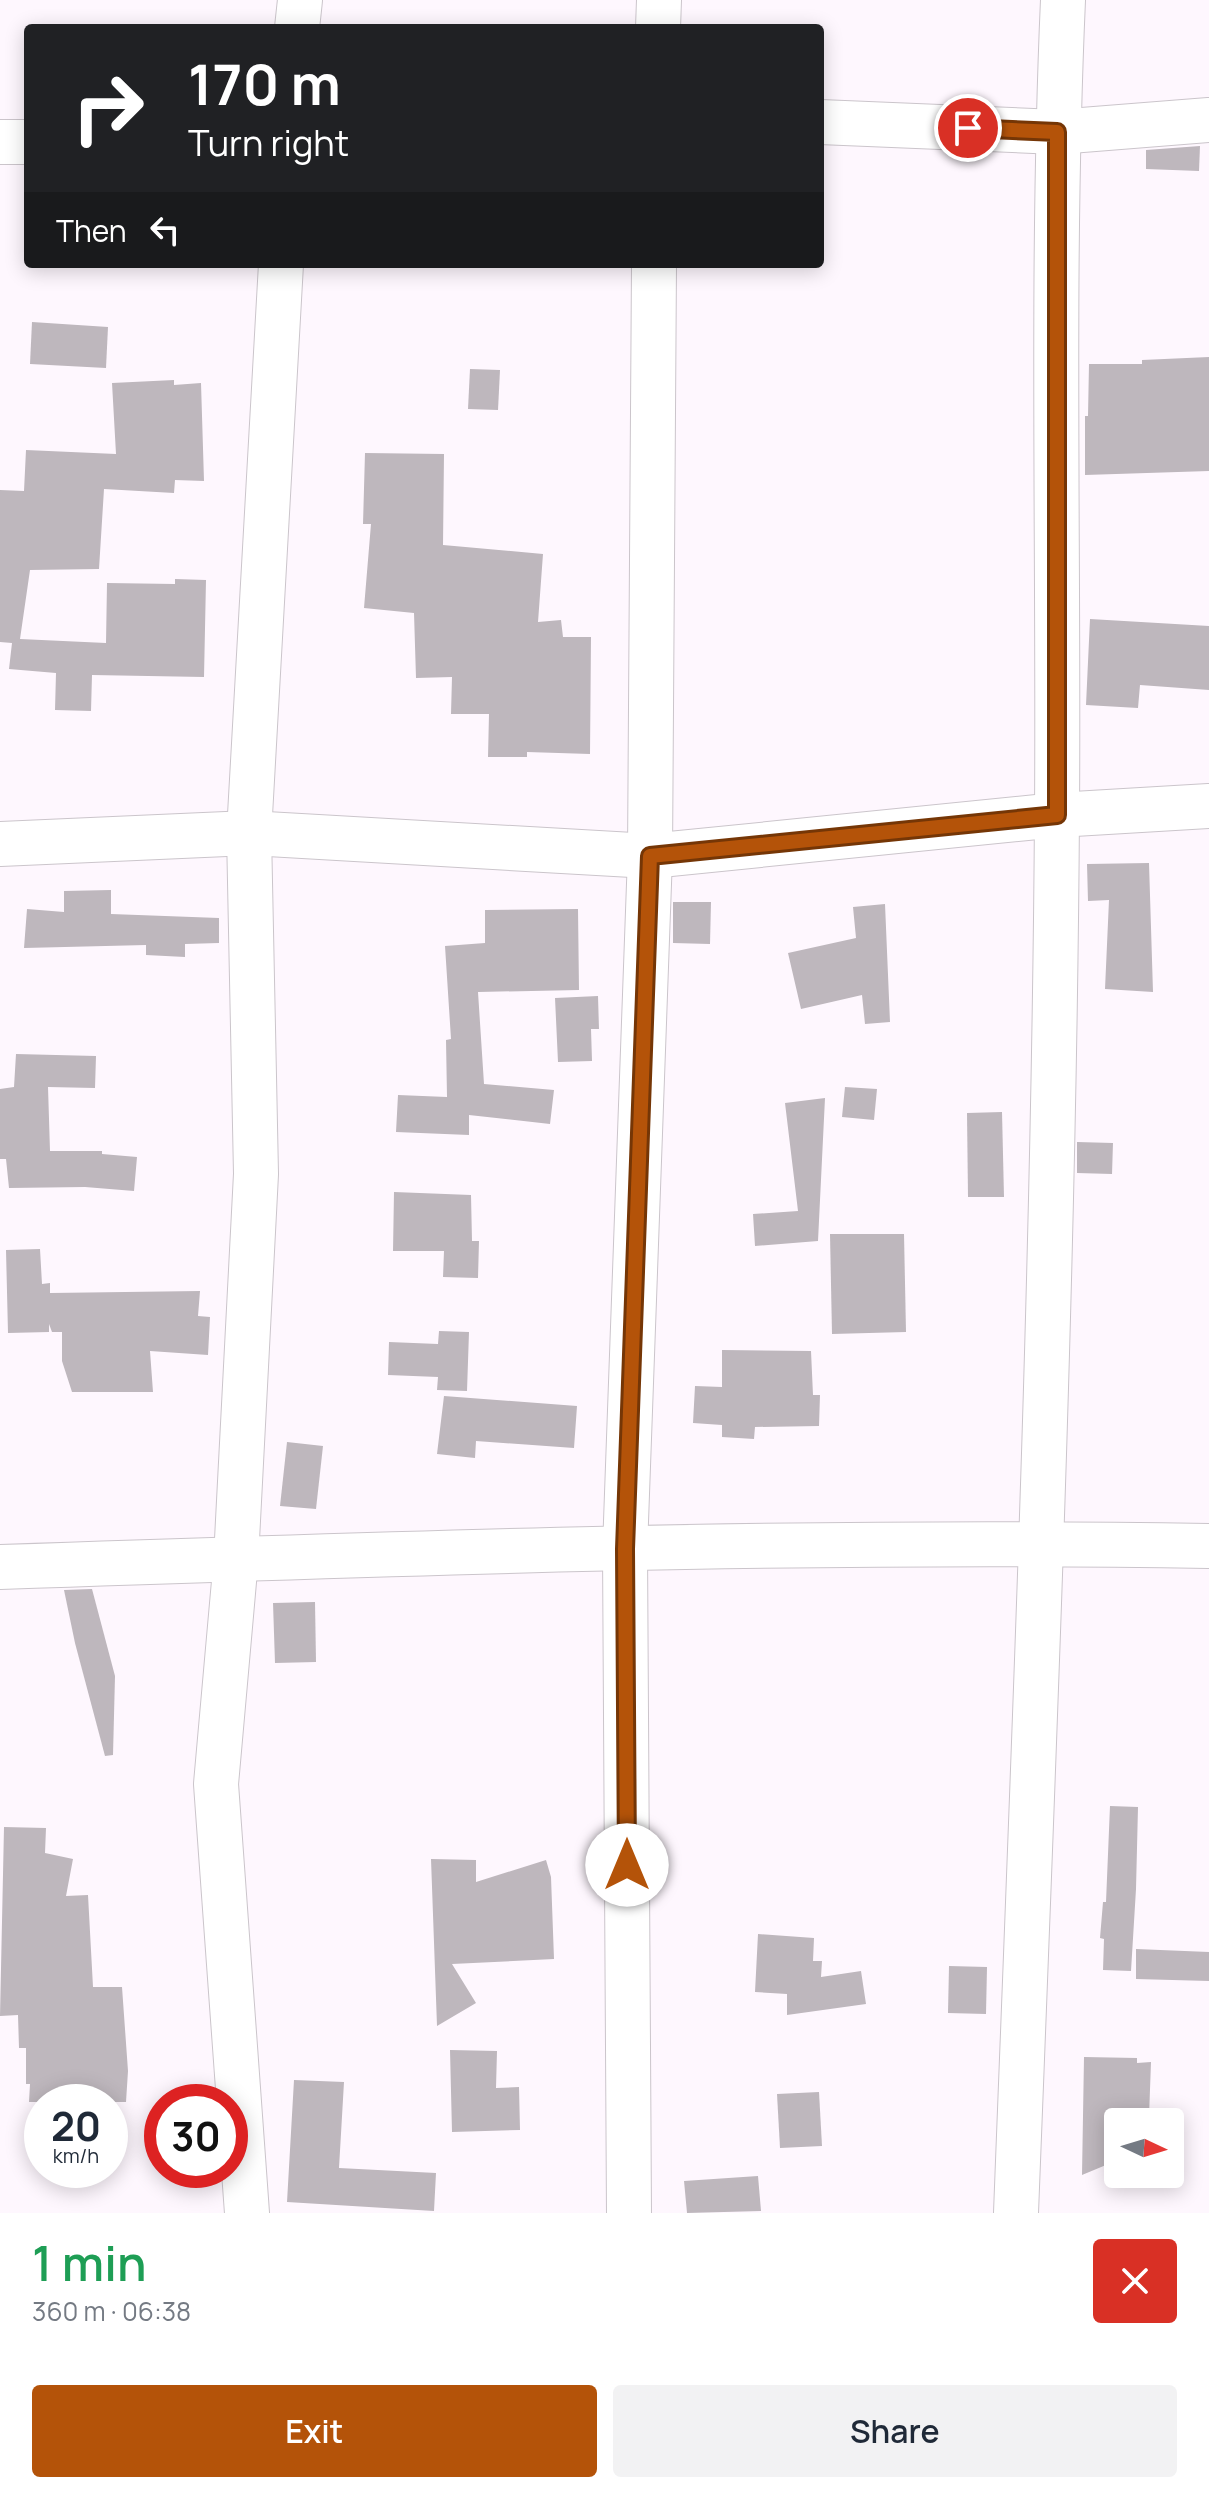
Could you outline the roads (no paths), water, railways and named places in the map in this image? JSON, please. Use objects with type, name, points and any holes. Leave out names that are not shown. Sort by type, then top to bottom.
[{"type":"street","points":[[297,24],[300,0]]},
{"type":"street","points":[[658,24],[659,0]]},
{"type":"street","points":[[1016,2213],[1042,1543],[1057,815],[1057,132],[1063,0]]},
{"type":"street","points":[[824,122],[1057,132],[1209,120]]},
{"type":"street","points":[[0,142],[24,142]]},
{"type":"street","points":[[247,2213],[216,1784],[236,1559],[256,1174],[249,833],[281,268]]},
{"type":"street","points":[[629,2213],[625,1549],[650,856],[654,268]]},
{"type":"street","points":[[0,844],[249,833],[650,856],[1057,815],[1209,806]]},
{"type":"street","points":[[0,1567],[625,1549],[1042,1543],[1209,1546]]}]
